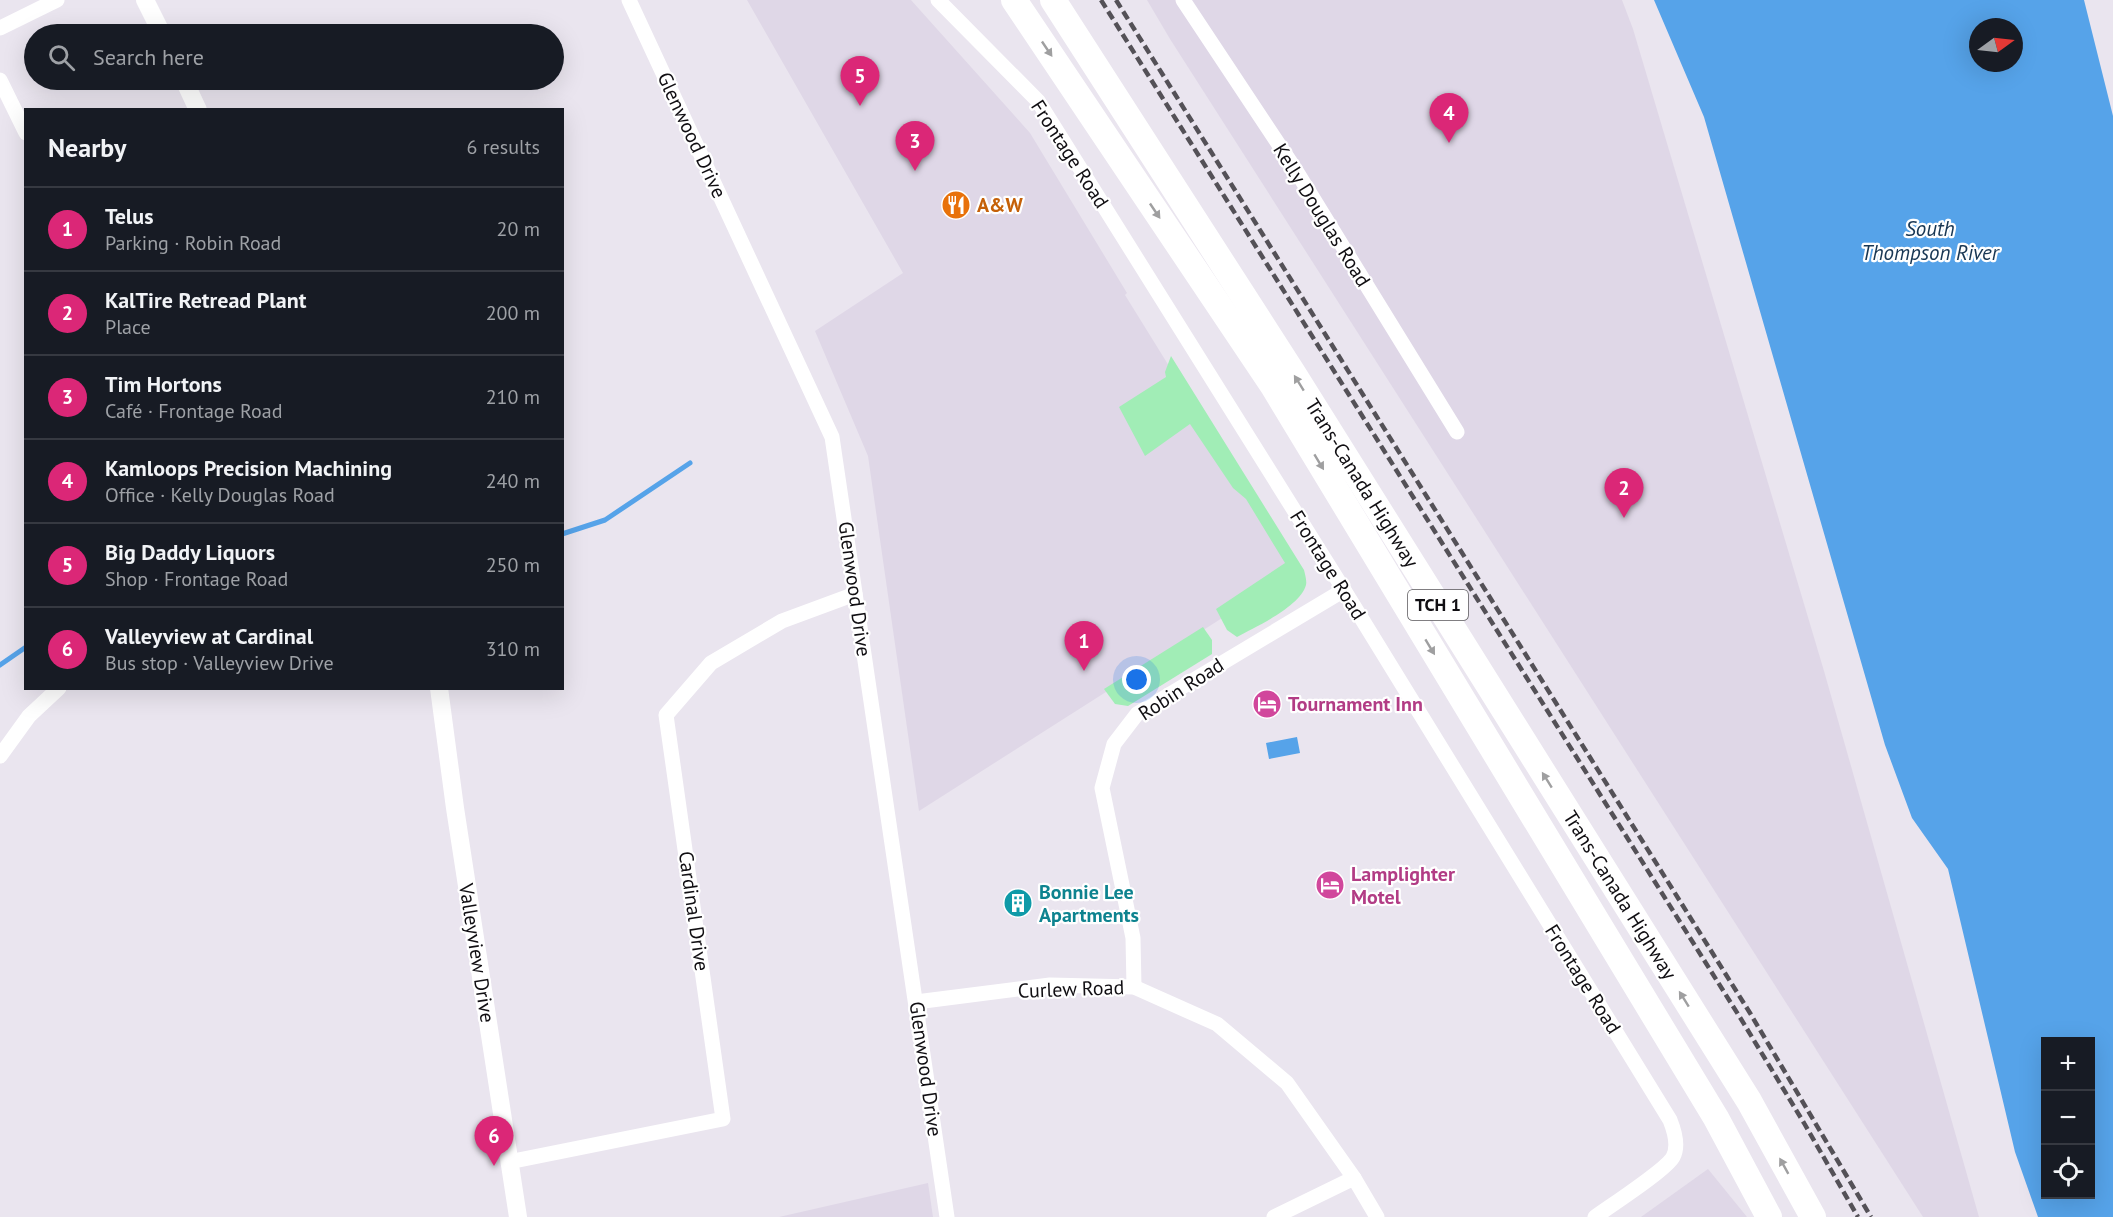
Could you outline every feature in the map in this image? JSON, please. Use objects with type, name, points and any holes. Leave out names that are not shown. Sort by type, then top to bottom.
[{"type":"highway","name":"Trans-Canada Highway","points":[[1014,0],[1273,386],[1716,1118],[1769,1217]]},
{"type":"highway","name":"Trans-Canada Highway","points":[[1053,0],[1300,384],[1736,1081],[1813,1217]]},
{"type":"street","points":[[0,28],[57,0]]},
{"type":"street","points":[[145,0],[157,24]]},
{"type":"street","name":"Glenwood Drive","points":[[629,0],[832,437],[947,1217]]},
{"type":"street","name":"Frontage Road","points":[[938,0],[1038,101],[1344,590],[1670,1120],[1676,1144],[1673,1156],[1660,1169],[1595,1217]]},
{"type":"street","name":"Kelly Douglas Road","points":[[1184,0],[1295,169],[1457,432]]},
{"type":"street","points":[[0,80],[24,129]]},
{"type":"street","points":[[189,90],[197,108]]},
{"type":"street","name":"Robin Road","points":[[1134,987],[1133,938],[1102,788],[1114,744],[1137,714],[1344,590]]},
{"type":"street","name":"Cardinal Drive","points":[[509,1162],[723,1119],[666,715],[711,663],[782,621],[855,594]]},
{"type":"street","points":[[0,756],[29,716],[57,690]]},
{"type":"street","name":"Valleyview Drive","points":[[439,690],[454,808],[518,1217]]},
{"type":"street","name":"Curlew Road","points":[[916,1002],[1050,985],[1134,987],[1217,1024],[1287,1083],[1354,1178],[1377,1217]]},
{"type":"street","points":[[1274,1217],[1354,1178]]},
{"type":"shaded area","points":[[747,0],[911,0],[1030,133],[1127,293],[1125,295],[1296,571],[919,811],[868,456],[815,331],[903,273]]},
{"type":"shaded area","points":[[1147,0],[1622,0],[1633,29],[1824,671],[1979,1217],[1923,1217]]},
{"type":"shaded area","points":[[1708,1169],[1747,1217],[1641,1217]]},
{"type":"shaded area","points":[[928,1183],[933,1217],[779,1217]]},
{"type":"green space","points":[[1171,356],[1305,573],[1306,585],[1295,601],[1276,616],[1237,637],[1227,630],[1216,609],[1285,563],[1246,499],[1233,488],[1190,424],[1145,456],[1119,407],[1166,377],[1165,372]]},
{"type":"green space","points":[[1203,627],[1212,640],[1212,654],[1128,706],[1115,704],[1104,689]]},
{"type":"water","name":"South Thompson River","points":[[1654,0],[2084,0],[2113,116],[2113,1217],[2038,1217],[2015,1152],[1948,869],[1912,818],[1885,745],[1704,117]]},
{"type":"water","points":[[1297,737],[1300,753],[1269,759],[1266,743]]},
{"type":"waterway","points":[[564,533],[605,520],[690,463]]},
{"type":"waterway","points":[[0,665],[24,648]]},
{"type":"railway","points":[[1101,0],[1741,1019],[1858,1217]]},
{"type":"railway","points":[[1116,0],[1750,1013],[1871,1217]]},
{"type":"place","name":"Big Daddy Liquors","points":[[860,106]]},
{"type":"place","name":"Kamloops Precision Machining","points":[[1449,143]]},
{"type":"place","name":"Tim Hortons","points":[[915,171]]},
{"type":"place","name":"A&W","points":[[956,205]]},
{"type":"place","name":"KalTire Retread Plant","points":[[1624,518]]},
{"type":"place","name":"Telus","points":[[1084,671]]},
{"type":"place","name":"Tournament Inn","points":[[1267,704]]},
{"type":"place","name":"Lamplighter Motel","points":[[1330,885]]},
{"type":"place","name":"Bonnie Lee Apartments","points":[[1018,903]]},
{"type":"place","name":"Valleyview at Cardinal","points":[[494,1166]]}]
